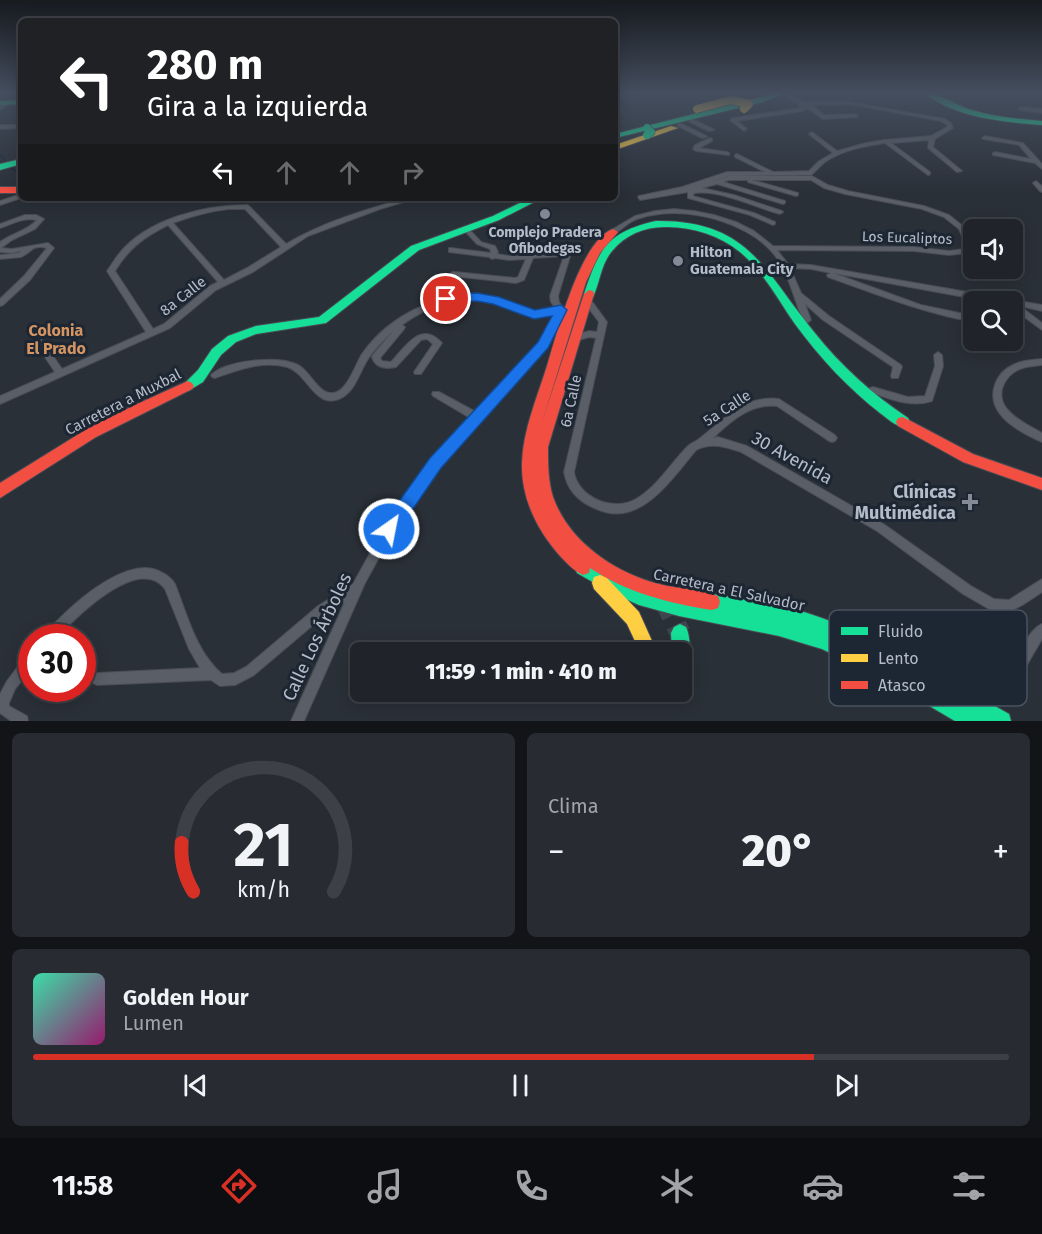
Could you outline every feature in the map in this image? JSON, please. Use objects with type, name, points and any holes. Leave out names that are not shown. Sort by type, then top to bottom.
[{"type":"main road","points":[[618,141],[663,126]]},
{"type":"main road","points":[[646,130],[663,126]]},
{"type":"main road","points":[[618,141],[667,126]]},
{"type":"main road","points":[[0,167],[18,162]]},
{"type":"main road","points":[[0,190],[18,190]]},
{"type":"main road","name":"Carretera a Muxbal","points":[[0,491],[51,455],[157,399],[192,384],[200,378],[220,348],[239,335],[262,328],[322,320],[415,248],[530,201]]},
{"type":"main road","points":[[610,233],[634,223],[663,218],[695,222],[717,229],[739,240],[762,260],[843,363],[873,390],[891,400],[934,432],[969,450],[1042,475]]},
{"type":"main road","name":"Carretera a El Salvador","points":[[829,630],[762,610],[642,587],[612,574],[592,561],[572,543],[558,525],[543,494],[540,469],[541,447],[604,255],[620,237],[641,228],[679,224],[709,231],[726,238],[745,251],[760,266],[825,355],[858,388],[889,413],[930,440],[968,459],[1042,484]]},
{"type":"main road","name":"Carretera a El Salvador","points":[[610,233],[593,253],[566,311],[531,439],[529,478],[541,518],[551,535],[578,564],[595,576],[635,597],[654,603],[775,627],[810,637],[829,645]]},
{"type":"main road","points":[[555,403],[548,462],[557,503],[577,533],[593,549],[640,579]]},
{"type":"main road","points":[[595,576],[612,597],[628,610],[644,642]]},
{"type":"main road","points":[[680,633],[680,642]]},
{"type":"main road","name":"Carretera a El Salvador","points":[[947,706],[973,721]]},
{"type":"main road","name":"Carretera a El Salvador","points":[[975,706],[1002,721]]},
{"type":"street","points":[[691,126],[707,138],[696,149],[727,154],[728,151],[734,151],[738,153],[737,156],[773,173]]},
{"type":"street","points":[[699,126],[711,130]]},
{"type":"street","points":[[740,126],[744,129]]},
{"type":"street","points":[[812,176],[820,162],[836,153],[886,142],[932,138],[948,129],[949,126]]},
{"type":"street","points":[[812,134],[836,153]]},
{"type":"street","points":[[932,138],[931,148],[959,171]]},
{"type":"street","points":[[985,138],[1021,144],[1042,167]]},
{"type":"street","points":[[886,142],[928,173]]},
{"type":"street","points":[[995,154],[1035,161]]},
{"type":"street","points":[[780,212],[732,196],[698,189],[642,199],[641,196],[683,189],[727,174],[773,173],[812,176]]},
{"type":"street","points":[[773,223],[752,214],[690,196],[691,192],[707,182],[739,178],[812,176]]},
{"type":"street","name":"Los Eucaliptos","points":[[812,176],[818,184],[832,189],[927,208],[944,216],[963,231]]},
{"type":"street","points":[[739,178],[796,194]]},
{"type":"street","points":[[766,178],[798,184]]},
{"type":"street","points":[[716,181],[783,202]]},
{"type":"street","points":[[1036,183],[1042,190]]},
{"type":"street","points":[[0,203],[18,197]]},
{"type":"street","name":"8a Calle","points":[[0,400],[178,319],[203,295],[250,270],[306,235],[403,201]]},
{"type":"street","points":[[151,333],[111,271],[117,258],[148,232],[222,207],[247,207],[285,247]]},
{"type":"street","points":[[610,233],[638,217],[671,211],[688,212],[732,223],[772,248],[786,266],[807,320]]},
{"type":"street","points":[[0,226],[27,216],[41,219],[36,226],[8,238],[0,248],[10,251],[48,244],[51,248],[11,294],[0,303]]},
{"type":"street","points":[[170,223],[223,283]]},
{"type":"street","points":[[466,229],[479,243],[493,248],[495,252],[492,257]]},
{"type":"street","points":[[0,257],[21,255],[29,247]]},
{"type":"street","name":"Los Eucaliptos","points":[[772,248],[914,249],[949,253],[963,251]]},
{"type":"street","points":[[451,250],[492,257],[530,258],[569,254],[554,296],[555,302],[566,311]]},
{"type":"street","points":[[455,273],[516,281],[521,278],[530,258]]},
{"type":"street","points":[[786,266],[810,267],[963,294]]},
{"type":"street","points":[[810,267],[908,305],[963,318]]},
{"type":"street","points":[[795,292],[826,318],[896,365],[898,368],[895,376]]},
{"type":"street","points":[[215,375],[245,364],[259,363],[295,367],[319,392],[326,397],[332,397],[339,395],[353,378],[376,342],[407,319],[446,299],[461,297],[495,300],[534,314],[566,311]]},
{"type":"street","name":"6a Calle","points":[[588,303],[593,312],[602,320],[569,472],[572,483],[586,499],[612,509],[628,509],[645,500],[693,447],[700,443]]},
{"type":"street","points":[[1023,305],[1042,308]]},
{"type":"street","name":"Calle Los Árboles","points":[[297,721],[357,588],[404,507],[435,463],[543,345],[566,311]]},
{"type":"street","points":[[1023,312],[1042,327]]},
{"type":"street","points":[[407,319],[376,357],[380,364],[393,365],[418,338],[428,336],[438,343],[418,372]]},
{"type":"street","points":[[576,338],[589,334],[599,335]]},
{"type":"street","points":[[39,342],[59,372]]},
{"type":"street","points":[[891,400],[923,401],[929,399],[939,366],[938,355]]},
{"type":"street","points":[[1042,362],[1013,368],[998,385],[997,392],[1001,408],[1008,416],[1042,438]]},
{"type":"street","points":[[436,394],[476,417]]},
{"type":"street","name":"5a Calle","points":[[700,443],[753,404],[769,400],[779,403],[832,438]]},
{"type":"street","points":[[719,427],[728,443]]},
{"type":"street","name":"30 Avenida","points":[[700,443],[728,443],[754,455],[880,528],[967,590],[993,605],[1010,606],[1042,585]]},
{"type":"street","points":[[60,624],[113,583],[131,574],[154,573],[167,581],[203,662],[211,674],[220,680],[235,679],[250,671],[322,610],[357,588]]},
{"type":"street","points":[[1027,651],[1042,630]]},
{"type":"street","points":[[97,679],[211,674]]},
{"type":"street","points":[[18,676],[2,703],[5,710],[22,721]]},
{"type":"waterway","points":[[0,155],[4,159]]},
{"type":"waterway","points":[[7,166],[18,172]]},
{"type":"tunnel","points":[[663,597],[680,633]]},
{"type":"traffic: fast","points":[[618,135],[657,126]]},
{"type":"traffic: fast","points":[[647,128],[651,132],[647,135]]},
{"type":"traffic: fast","points":[[0,167],[18,162]]},
{"type":"traffic: fast","points":[[188,386],[194,383],[221,347],[232,339],[256,330],[322,320],[415,248],[496,218],[531,201]]},
{"type":"traffic: fast","points":[[589,294],[602,258],[622,236],[638,228],[656,224],[675,224],[712,232],[743,249],[766,274],[810,336],[834,363],[860,389],[903,422]]},
{"type":"traffic: fast","points":[[583,567],[639,597],[779,628],[829,644]]},
{"type":"traffic: fast","points":[[712,602],[783,615],[829,629]]},
{"type":"traffic: fast","points":[[680,633],[680,642]]},
{"type":"traffic: fast","points":[[948,706],[973,721]]},
{"type":"traffic: fast","points":[[976,706],[1002,721]]},
{"type":"traffic: slow","points":[[618,147],[674,128]]},
{"type":"traffic: slow","points":[[600,583],[633,618],[644,642]]},
{"type":"traffic: jam","points":[[0,190],[18,190]]},
{"type":"traffic: jam","points":[[583,567],[555,538],[541,517],[532,492],[530,450],[536,421],[575,295],[595,253],[613,232]]},
{"type":"traffic: jam","points":[[589,294],[541,447],[541,472],[545,495],[564,533],[597,564],[617,576],[657,592],[712,602]]},
{"type":"traffic: jam","points":[[0,491],[91,433],[188,386]]},
{"type":"traffic: jam","points":[[903,422],[968,458],[1042,484]]},
{"type":"place","name":"Complejo Pradera Ofibodegas","points":[[545,214]]},
{"type":"place","name":"Hilton Guatemala City","points":[[678,261]]},
{"type":"place","name":"Clínicas Multimédica","points":[[970,502]]},
{"type":"district","name":"Colonia El Prado","points":[[56,339]]},
{"type":"route","points":[[389,529],[435,463],[543,345],[561,310],[534,314],[495,300],[477,297],[446,299]]}]
